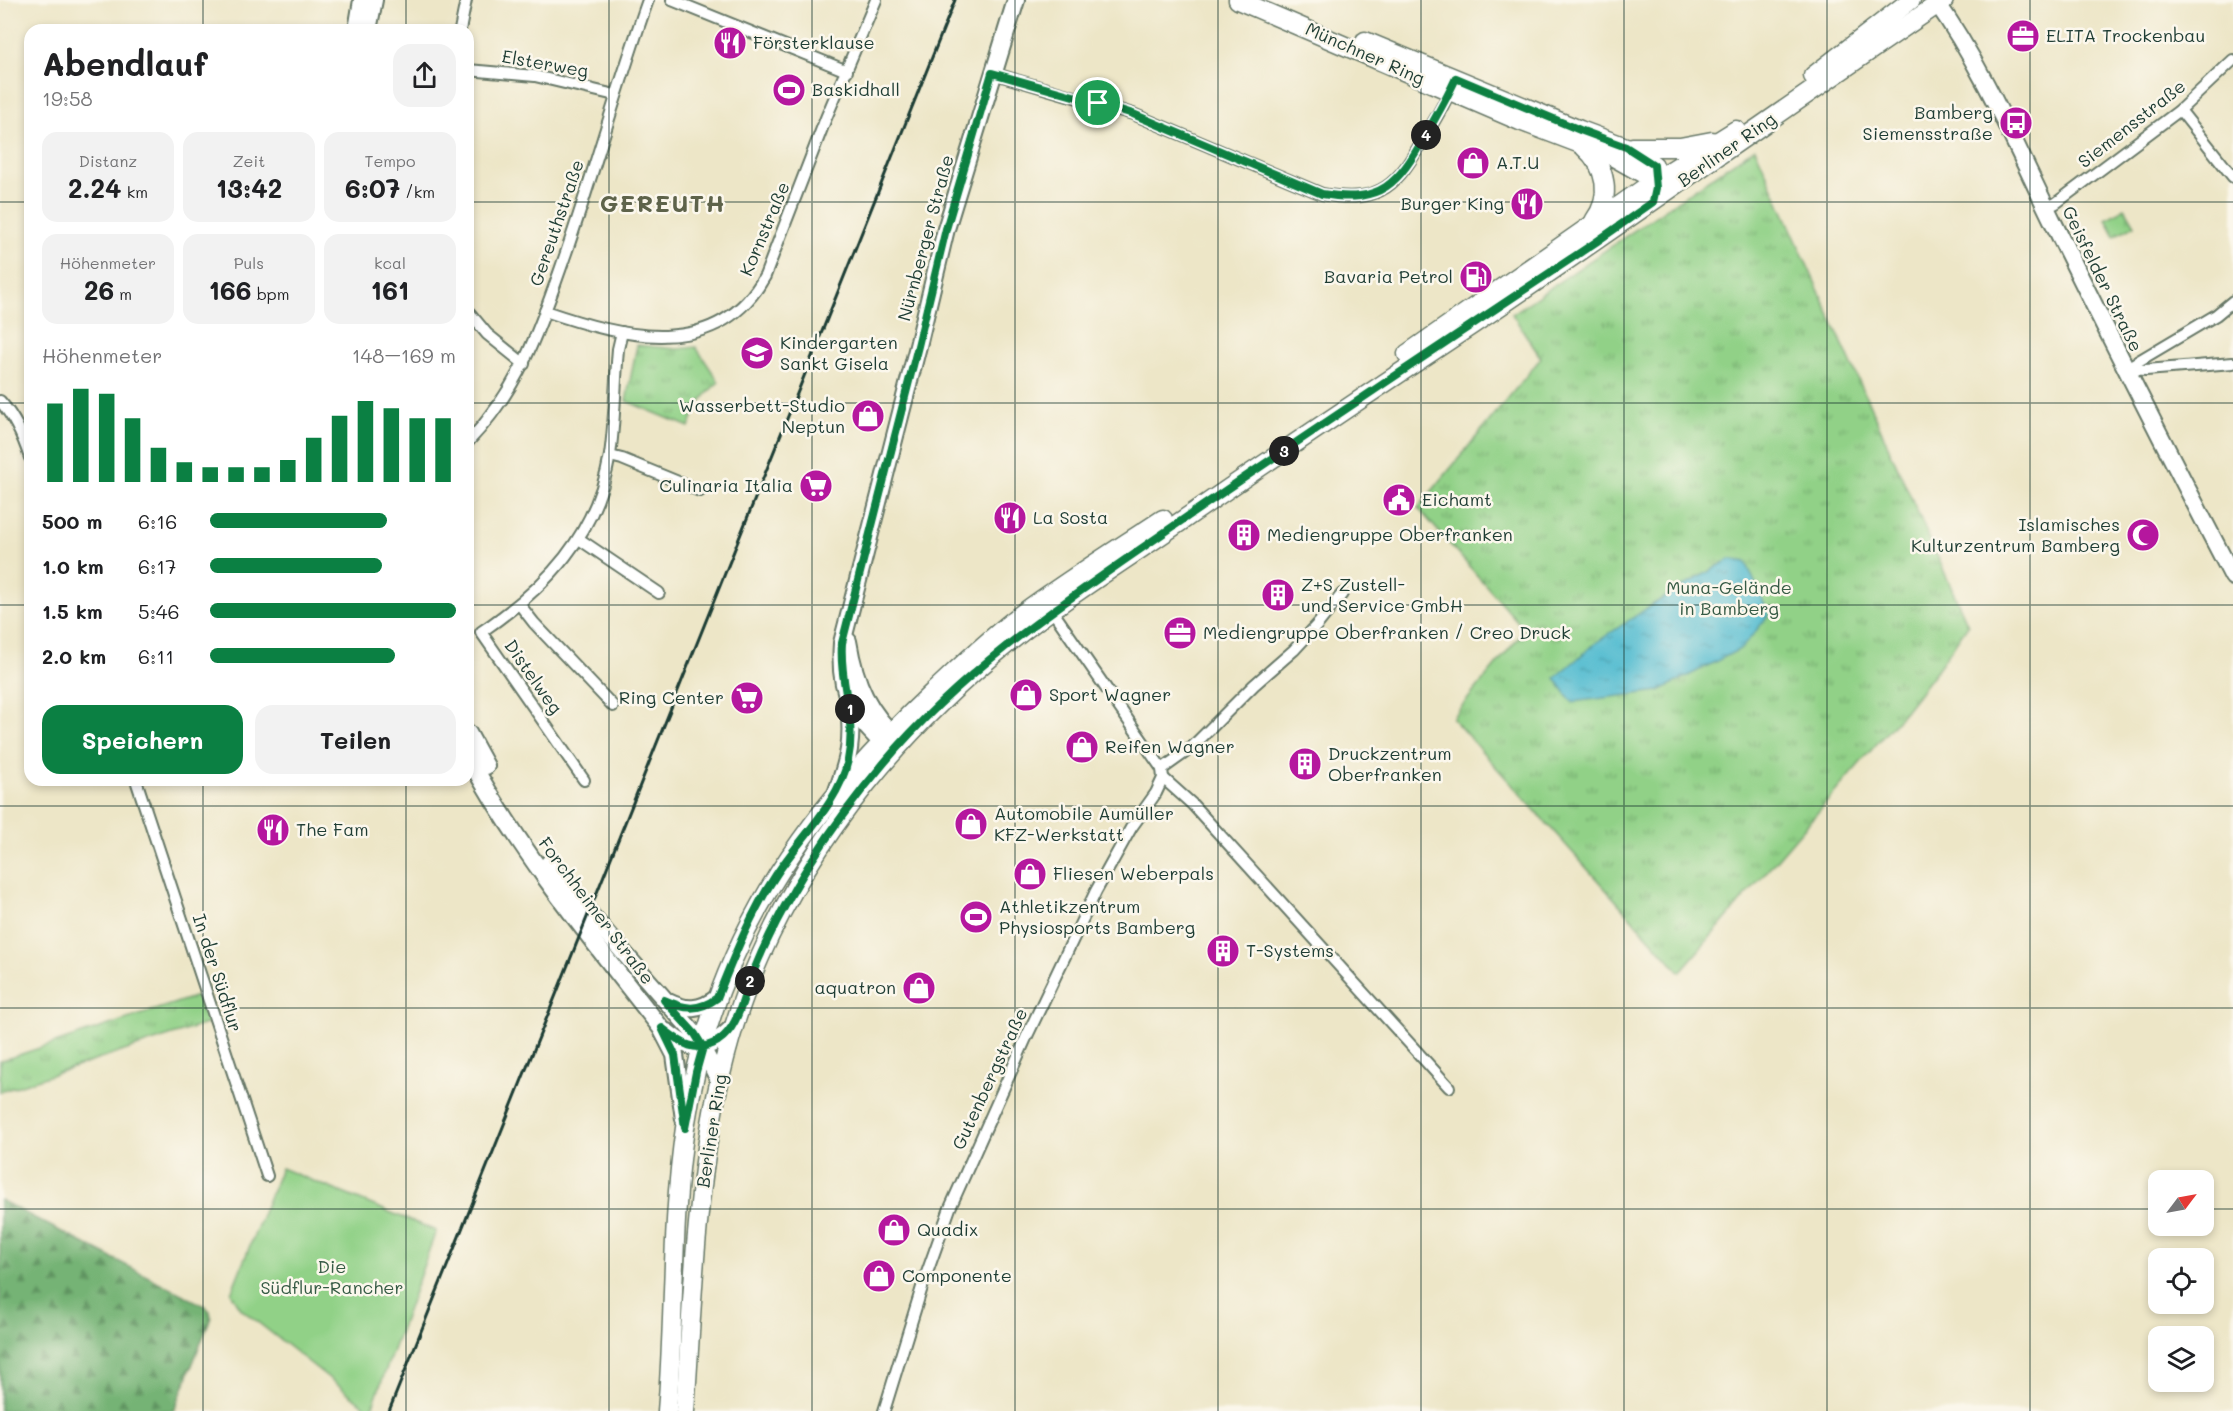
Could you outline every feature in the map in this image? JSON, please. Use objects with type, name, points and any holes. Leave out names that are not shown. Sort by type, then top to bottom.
[{"type":"main road","name":"Münchner Ring","points":[[1238,0],[1347,45],[1626,147]]},
{"type":"main road","name":"Münchner Ring","points":[[1268,0],[1453,85],[1520,121],[1612,156],[1656,180]]},
{"type":"main road","name":"Berliner Ring","points":[[667,1411],[678,1194],[685,1128],[696,1072],[717,998],[745,932],[775,876],[837,792],[1047,604],[1656,180],[1725,138],[1794,90],[1911,0]]},
{"type":"main road","name":"Berliner Ring","points":[[1047,604],[1653,202],[1939,1]]},
{"type":"main road","points":[[1626,147],[1650,149],[1680,147],[1725,138]]},
{"type":"main road","points":[[1581,144],[1592,154],[1601,168],[1605,188],[1604,204],[1590,227]]},
{"type":"main road","points":[[1626,147],[1650,161],[1655,169],[1653,202]]},
{"type":"main road","points":[[1656,180],[1671,182],[1684,180]]},
{"type":"main road","name":"Berliner Ring","points":[[685,1411],[706,1154],[718,1078],[732,1028],[759,959],[795,886],[891,743]]},
{"type":"street","points":[[358,24],[362,0]]},
{"type":"street","points":[[369,24],[374,0]]},
{"type":"street","points":[[461,24],[466,0]]},
{"type":"street","name":"Gereuthstraße","points":[[474,436],[484,426],[524,364],[582,206],[615,95],[648,0]]},
{"type":"street","points":[[672,0],[846,71]]},
{"type":"street","name":"Kornstraße","points":[[545,310],[584,324],[622,332],[663,336],[693,333],[714,325],[753,295],[765,276],[876,0]]},
{"type":"street","name":"Nürnberger Straße","points":[[891,743],[849,705],[842,680],[840,660],[842,643],[946,229],[1016,0]]},
{"type":"street","name":"Geisfelder Straße","points":[[1939,1],[1997,105],[2125,369],[2233,577]]},
{"type":"street","name":"Siemensstraße","points":[[2046,208],[2056,203],[2180,110],[2233,60]]},
{"type":"street","name":"Elsterweg","points":[[474,71],[535,76],[615,95]]},
{"type":"street","points":[[992,73],[1133,114],[1322,194],[1345,198],[1365,195],[1384,188],[1398,178],[1411,162],[1453,85]]},
{"type":"street","points":[[2180,110],[2233,177]]},
{"type":"street","points":[[2125,369],[2216,315],[2233,301]]},
{"type":"street","points":[[474,318],[488,334],[524,364]]},
{"type":"street","name":"Distelweg","points":[[584,780],[482,632],[519,605],[552,573],[579,539],[595,505],[610,456],[618,349],[622,332]]},
{"type":"street","points":[[2125,369],[2146,370],[2233,363]]},
{"type":"street","points":[[0,401],[10,412],[24,440]]},
{"type":"street","points":[[610,456],[700,491]]},
{"type":"street","points":[[579,539],[659,593]]},
{"type":"street","name":"Gutenbergstraße","points":[[884,1411],[922,1284],[950,1208],[1026,1038],[1096,891],[1131,828],[1156,793],[1163,773],[1305,639],[1342,594]]},
{"type":"street","points":[[1047,604],[1163,773],[1449,1087]]},
{"type":"street","name":"Distelweg","points":[[519,605],[614,706]]},
{"type":"street","name":"Nürnberger Straße","points":[[846,627],[858,684],[891,743]]},
{"type":"street","points":[[837,792],[852,739],[849,705]]},
{"type":"street","name":"Forchheimer Straße","points":[[474,744],[533,842],[595,920],[695,1034],[718,1078]]},
{"type":"street","name":"Forchheimer Straße","points":[[474,767],[523,846],[662,1028],[675,1055],[685,1128]]},
{"type":"street","name":"In der Südflur","points":[[138,786],[267,1176]]},
{"type":"street","points":[[664,1000],[690,1009],[705,1006],[717,998]]},
{"type":"street","points":[[662,1028],[686,1046],[703,1047],[718,1041],[732,1028]]},
{"type":"green space","name":"Muna-Gelände in Bamberg","points":[[1755,148],[1968,625],[1905,711],[1680,972],[1452,718],[1525,630],[1418,508],[1541,358],[1512,314]]},
{"type":"green space","points":[[2125,208],[2135,225],[2115,236],[2106,219]]},
{"type":"green space","points":[[637,345],[677,349],[696,347],[719,382],[701,402],[689,427],[626,401]]},
{"type":"green space","points":[[200,995],[209,1023],[0,1092],[0,1061]]},
{"type":"green space","name":"Die Südflur-Rancher","points":[[281,1168],[436,1231],[371,1411],[241,1309],[231,1293]]},
{"type":"green space","points":[[0,1200],[205,1306],[210,1311],[211,1317],[174,1411],[0,1411]]},
{"type":"water","points":[[1730,559],[1746,562],[1769,615],[1742,648],[1659,691],[1572,702],[1555,678],[1597,642],[1652,605]]},
{"type":"railway","points":[[389,1411],[955,0]]},
{"type":"place","name":"ELITA Trockenbau","points":[[2023,36]]},
{"type":"place","name":"Försterklause","points":[[730,43]]},
{"type":"place","name":"Baskidhall","points":[[789,90]]},
{"type":"place","name":"Bamberg Siemensstraße","points":[[2016,123]]},
{"type":"place","name":"A.T.U","points":[[1473,163]]},
{"type":"place","name":"Burger King","points":[[1527,204]]},
{"type":"place","name":"Bavaria Petrol","points":[[1476,277]]},
{"type":"place","name":"Kindergarten Sankt Gisela","points":[[757,353]]},
{"type":"place","name":"Wasserbett-Studio Neptun","points":[[868,416]]},
{"type":"place","name":"Culinaria Italia","points":[[816,486]]},
{"type":"place","name":"Eichamt","points":[[1399,500]]},
{"type":"place","name":"La Sosta","points":[[1010,518]]},
{"type":"place","name":"Mediengruppe Oberfranken","points":[[1244,535]]},
{"type":"place","name":"Islamisches Kulturzentrum Bamberg","points":[[2143,535]]},
{"type":"place","name":"Z+S Zustell- und Service GmbH","points":[[1278,595]]},
{"type":"place","name":"Mediengruppe Oberfranken / Creo Druck","points":[[1180,633]]},
{"type":"place","name":"Sport Wagner","points":[[1026,695]]},
{"type":"place","name":"Ring Center","points":[[747,698]]},
{"type":"place","name":"Reifen Wagner","points":[[1082,747]]},
{"type":"place","name":"Druckzentrum Oberfranken","points":[[1305,764]]},
{"type":"place","name":"Automobile Aumüller KFZ-Werkstatt","points":[[971,824]]},
{"type":"place","name":"The Fam","points":[[273,830]]},
{"type":"place","name":"Fliesen Weberpals","points":[[1030,874]]},
{"type":"place","name":"Athletikzentrum Physiosports Bamberg","points":[[976,917]]},
{"type":"place","name":"T-Systems","points":[[1223,951]]},
{"type":"place","name":"aquatron","points":[[919,988]]},
{"type":"place","name":"Quadix","points":[[894,1230]]},
{"type":"place","name":"Componente","points":[[879,1276]]},
{"type":"district","name":"GEREUTH","points":[[663,204]]},
{"type":"route","points":[[1098,103],[992,73],[946,229],[842,643],[840,660],[842,680],[849,705],[852,739],[837,792],[775,876],[755,912],[717,998],[710,1004],[697,1009],[681,1007],[664,1000],[695,1034],[703,1047],[685,1128],[684,1106],[675,1055],[662,1028],[682,1044],[692,1048],[703,1047],[718,1041],[732,1028],[778,918],[795,886],[846,808],[892,754],[972,672],[1031,625],[1241,480],[1653,202],[1656,188],[1654,165],[1626,147],[1456,78],[1406,171],[1384,188],[1365,195],[1345,198],[1322,194],[1133,114],[1098,103]]}]
